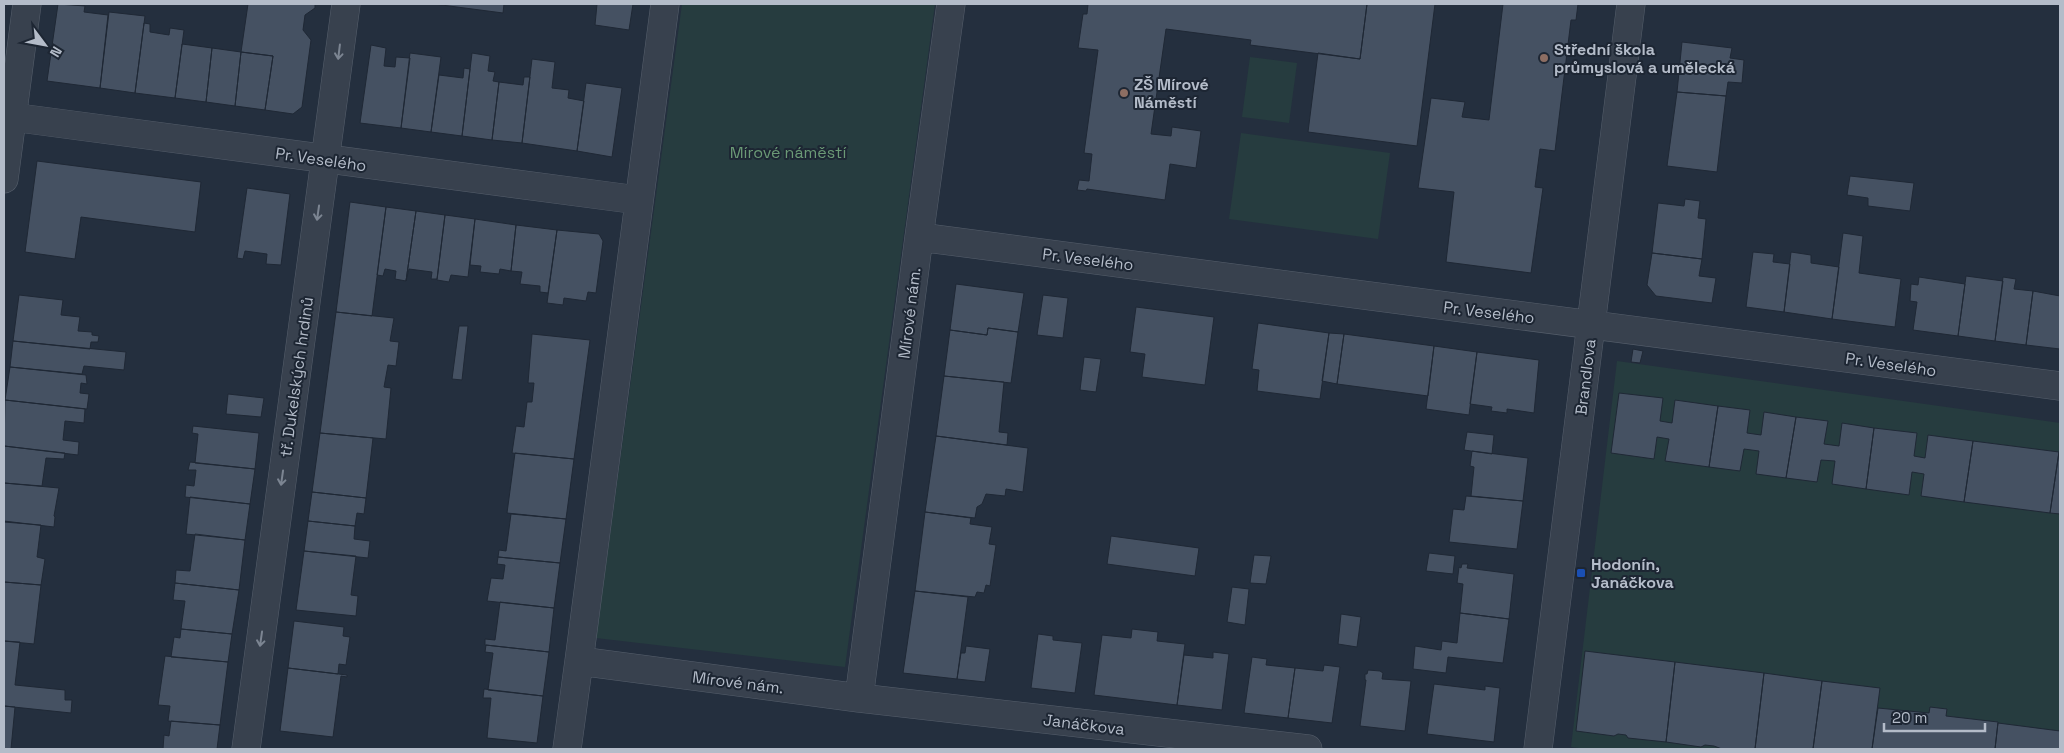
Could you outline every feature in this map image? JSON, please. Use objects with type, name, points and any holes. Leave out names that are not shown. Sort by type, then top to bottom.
[{"type":"street","points":[[4,179],[8,117],[27,4]]},
{"type":"street","name":"tř. Dukelských hrdinů","points":[[246,749],[346,4]]},
{"type":"street","points":[[567,749],[665,4]]},
{"type":"street","name":"Mírové nám.","points":[[579,661],[859,698],[951,4]]},
{"type":"street","name":"Brandlova","points":[[1538,749],[1631,4]]},
{"type":"street","name":"Pr. Veselého","points":[[8,117],[638,200]]},
{"type":"street","name":"Pr. Veselého","points":[[919,236],[2060,386]]},
{"type":"street","name":"Janáčkova","points":[[859,698],[1144,740],[1308,749]]},
{"type":"green space","name":"Mírové náměstí","points":[[682,4],[935,4],[845,667],[596,638]]},
{"type":"green space","points":[[1250,57],[1297,63],[1289,123],[1242,117]]},
{"type":"green space","points":[[1241,133],[1390,153],[1378,239],[1229,219]]},
{"type":"green space","points":[[1617,361],[2060,423],[2060,749],[1586,749],[1571,747]]},
{"type":"building","points":[[58,4],[85,6],[84,12],[108,15],[100,88],[47,81]]},
{"type":"building","points":[[248,4],[315,4],[315,8],[305,15],[303,30],[311,40],[302,107],[293,114],[265,110],[273,56],[241,52]]},
{"type":"building","points":[[434,4],[504,4],[503,13]]},
{"type":"building","points":[[597,4],[633,4],[629,30],[595,25]]},
{"type":"building","name":"ZŠ Mírové Náměstí","points":[[1088,4],[1367,4],[1360,59],[1250,45],[1251,40],[1166,29],[1151,134],[1171,136],[1172,127],[1201,131],[1196,168],[1170,164],[1165,200],[1087,189],[1086,191],[1077,190],[1079,180],[1089,181],[1092,154],[1084,153],[1098,50],[1078,48],[1083,14],[1087,14]]},
{"type":"building","points":[[1367,4],[1435,4],[1417,146],[1308,132],[1318,53],[1360,59]]},
{"type":"building","points":[[1503,4],[1578,4],[1576,20],[1571,20],[1555,151],[1540,149],[1535,187],[1543,188],[1531,273],[1446,262],[1454,192],[1418,188],[1431,98],[1465,102],[1462,117],[1489,120]]},
{"type":"building","points":[[109,12],[145,16],[135,93],[100,88]]},
{"type":"building","points":[[144,23],[150,24],[150,32],[169,35],[170,28],[184,30],[175,98],[135,93]]},
{"type":"building","points":[[1682,42],[1732,48],[1730,58],[1744,60],[1742,83],[1728,82],[1726,96],[1677,92]]},
{"type":"building","points":[[182,44],[212,48],[206,102],[175,98]]},
{"type":"building","points":[[371,45],[386,48],[384,66],[395,67],[396,57],[410,58],[401,128],[360,123]]},
{"type":"building","points":[[212,48],[241,52],[235,106],[206,102]]},
{"type":"building","points":[[241,52],[273,56],[265,110],[235,106]]},
{"type":"building","points":[[410,53],[441,57],[431,132],[401,128]]},
{"type":"building","points":[[472,53],[490,56],[488,71],[495,72],[493,81],[499,82],[492,140],[462,136]]},
{"type":"building","points":[[532,59],[555,62],[552,88],[569,90],[568,98],[584,101],[577,151],[522,143]]},
{"type":"building","points":[[464,68],[470,69],[462,136],[431,132],[439,75],[463,78]]},
{"type":"building","points":[[524,77],[530,77],[522,143],[492,140],[499,82],[523,85]]},
{"type":"building","points":[[586,83],[622,88],[612,157],[577,151]]},
{"type":"building","points":[[1677,92],[1726,96],[1717,172],[1667,166]]},
{"type":"building","points":[[37,161],[201,182],[195,232],[81,217],[75,259],[25,252]]},
{"type":"building","points":[[1850,176],[1914,183],[1910,211],[1868,206],[1868,198],[1847,195]]},
{"type":"building","points":[[247,188],[290,194],[281,265],[266,264],[267,254],[245,251],[243,259],[237,258]]},
{"type":"building","points":[[1685,199],[1700,201],[1698,218],[1706,219],[1702,259],[1652,253],[1658,203],[1684,206]]},
{"type":"building","points":[[350,202],[386,207],[372,316],[336,312]]},
{"type":"building","points":[[386,207],[416,211],[406,281],[395,279],[396,271],[385,269],[383,276],[377,275]]},
{"type":"building","points":[[416,211],[445,215],[437,279],[431,279],[432,272],[409,269],[406,281]]},
{"type":"building","points":[[445,215],[475,219],[468,277],[451,275],[449,282],[437,280]]},
{"type":"building","points":[[475,219],[516,225],[511,271],[500,269],[499,274],[480,272],[481,266],[470,265]]},
{"type":"building","points":[[516,225],[557,230],[548,293],[540,292],[540,286],[520,284],[522,272],[511,271]]},
{"type":"building","points":[[557,230],[599,234],[603,241],[596,293],[588,292],[586,301],[564,298],[563,305],[547,303]]},
{"type":"building","points":[[1843,233],[1863,236],[1859,273],[1901,279],[1895,327],[1832,319]]},
{"type":"building","points":[[1753,252],[1774,254],[1773,262],[1790,264],[1784,312],[1746,307]]},
{"type":"building","points":[[1791,252],[1811,255],[1811,263],[1839,267],[1832,319],[1784,312]]},
{"type":"building","points":[[1652,253],[1702,259],[1699,276],[1716,278],[1712,303],[1656,296],[1647,285]]},
{"type":"building","points":[[1966,276],[2003,281],[1995,341],[1958,336]]},
{"type":"building","points":[[1919,277],[1965,284],[1958,336],[1913,330],[1917,302],[1910,301],[1911,284],[1918,285]]},
{"type":"building","points":[[2003,277],[2016,279],[2014,289],[2033,291],[2026,345],[1995,341]]},
{"type":"building","points":[[956,284],[1024,293],[1018,332],[988,328],[987,335],[950,330]]},
{"type":"building","points":[[2033,291],[2060,296],[2060,349],[2026,345]]},
{"type":"building","points":[[19,295],[63,300],[61,315],[80,317],[78,331],[92,332],[92,335],[99,336],[98,342],[91,342],[90,349],[13,341]]},
{"type":"building","points":[[1043,295],[1068,298],[1063,338],[1037,335]]},
{"type":"building","points":[[1136,307],[1214,317],[1205,385],[1142,377],[1145,354],[1130,352]]},
{"type":"building","points":[[336,312],[394,318],[390,341],[399,342],[396,366],[388,365],[384,387],[391,388],[386,439],[320,433]]},
{"type":"building","points":[[1258,323],[1329,333],[1320,399],[1257,391],[1259,370],[1252,369]]},
{"type":"building","points":[[459,326],[468,326],[462,380],[452,379]]},
{"type":"building","points":[[988,328],[1018,332],[1011,383],[944,376],[950,330],[987,335]]},
{"type":"building","points":[[1329,333],[1344,334],[1337,384],[1322,381]]},
{"type":"building","points":[[532,334],[590,340],[574,459],[512,453],[516,426],[524,427],[527,402],[532,402],[534,383],[528,383]]},
{"type":"building","points":[[1344,334],[1434,346],[1428,396],[1337,384]]},
{"type":"building","points":[[13,341],[126,352],[124,370],[84,366],[82,374],[10,367]]},
{"type":"building","points":[[1434,346],[1477,352],[1469,415],[1426,409]]},
{"type":"building","points":[[1633,349],[1643,351],[1640,363],[1631,362]]},
{"type":"building","points":[[1477,352],[1539,360],[1534,413],[1507,409],[1507,413],[1491,411],[1492,407],[1470,404]]},
{"type":"building","points":[[1084,357],[1101,359],[1096,392],[1080,390]]},
{"type":"building","points":[[10,367],[86,375],[87,384],[81,383],[80,393],[89,394],[87,409],[5,400]]},
{"type":"building","points":[[944,376],[1004,382],[999,432],[1008,433],[1007,445],[936,436]]},
{"type":"building","points":[[1619,393],[1663,398],[1660,421],[1672,423],[1675,400],[1718,406],[1709,467],[1665,461],[1669,439],[1657,437],[1654,459],[1611,453]]},
{"type":"building","points":[[228,394],[264,398],[261,417],[226,414]]},
{"type":"building","points":[[5,400],[85,409],[84,423],[65,421],[63,440],[79,442],[78,455],[4,446]]},
{"type":"building","points":[[1718,406],[1750,410],[1747,433],[1761,435],[1764,412],[1796,417],[1786,478],[1756,474],[1759,451],[1744,449],[1740,471],[1709,467]]},
{"type":"building","points":[[1796,417],[1828,421],[1824,444],[1839,446],[1842,423],[1874,428],[1866,489],[1832,484],[1835,461],[1821,460],[1817,482],[1786,478]]},
{"type":"building","points":[[193,426],[259,433],[255,469],[195,463],[198,434],[192,433]]},
{"type":"building","points":[[1874,428],[1917,433],[1914,456],[1925,458],[1928,435],[1973,441],[1964,502],[1921,496],[1924,474],[1912,472],[1909,495],[1866,489]]},
{"type":"building","points":[[1467,432],[1494,435],[1492,454],[1464,450]]},
{"type":"building","points":[[320,433],[373,438],[366,498],[312,492]]},
{"type":"building","points":[[936,436],[1028,448],[1023,492],[1006,489],[1005,496],[986,494],[982,504],[977,507],[975,518],[925,512]]},
{"type":"building","points":[[1973,441],[2059,452],[2050,513],[1964,502]]},
{"type":"building","points":[[4,446],[65,453],[64,459],[46,458],[42,486],[4,483]]},
{"type":"building","points":[[1472,451],[1528,458],[1523,501],[1471,496],[1474,467],[1470,466]]},
{"type":"building","points":[[2060,452],[2060,514],[2050,513]]},
{"type":"building","points":[[515,453],[574,459],[566,519],[507,513]]},
{"type":"building","points":[[190,462],[255,469],[250,504],[185,497],[186,485],[194,486],[196,470],[188,470]]},
{"type":"building","points":[[4,483],[59,488],[54,527],[4,521]]},
{"type":"building","points":[[312,492],[366,498],[364,514],[357,513],[355,526],[308,521]]},
{"type":"building","points":[[1466,496],[1523,501],[1517,549],[1449,542],[1453,509],[1464,510]]},
{"type":"building","points":[[190,497],[250,504],[245,540],[186,534]]},
{"type":"building","points":[[925,512],[971,518],[970,524],[992,527],[989,544],[996,545],[990,586],[986,585],[984,593],[977,592],[975,597],[915,591]]},
{"type":"building","points":[[511,514],[566,519],[560,563],[498,557],[499,550],[506,551]]},
{"type":"building","points":[[308,521],[355,526],[354,539],[370,541],[368,558],[304,551]]},
{"type":"building","points":[[4,522],[41,525],[37,557],[45,559],[41,585],[4,582]]},
{"type":"building","points":[[195,534],[245,540],[239,590],[175,583],[176,570],[190,571]]},
{"type":"building","points":[[1111,536],[1199,548],[1195,576],[1107,564]]},
{"type":"building","points":[[304,551],[356,556],[351,595],[358,596],[356,616],[296,610]]},
{"type":"building","points":[[1429,553],[1455,556],[1453,574],[1426,571]]},
{"type":"building","points":[[1254,555],[1271,556],[1266,584],[1250,583]]},
{"type":"building","points":[[498,557],[560,563],[554,608],[487,601],[491,578],[503,579],[505,565],[497,564]]},
{"type":"building","points":[[1462,564],[1468,564],[1467,568],[1514,574],[1509,619],[1460,613],[1463,584],[1457,583],[1459,567],[1461,568]]},
{"type":"building","points":[[4,582],[41,585],[34,644],[4,641]]},
{"type":"building","points":[[175,583],[239,590],[232,634],[181,629],[185,601],[173,600]]},
{"type":"building","points":[[1232,587],[1249,589],[1245,625],[1227,622]]},
{"type":"building","points":[[915,591],[968,597],[957,679],[903,673]]},
{"type":"building","points":[[500,602],[554,608],[549,652],[485,645],[485,639],[495,640]]},
{"type":"building","points":[[1460,613],[1509,619],[1503,663],[1448,657],[1446,673],[1413,669],[1415,646],[1441,650],[1442,641],[1457,643]]},
{"type":"building","points":[[1341,614],[1361,617],[1357,647],[1338,644]]},
{"type":"building","points":[[294,621],[344,627],[343,636],[350,637],[346,665],[339,664],[338,674],[288,668]]},
{"type":"building","points":[[181,629],[232,634],[228,662],[171,657],[174,637],[180,638]]},
{"type":"building","points":[[1132,629],[1158,632],[1157,641],[1185,644],[1177,705],[1094,695],[1102,635],[1131,638]]},
{"type":"building","points":[[1038,634],[1053,636],[1053,640],[1082,643],[1075,693],[1031,688]]},
{"type":"building","points":[[4,641],[20,642],[15,685],[65,690],[65,700],[72,700],[71,713],[4,706]]},
{"type":"building","points":[[486,645],[549,652],[543,696],[488,690],[493,653],[485,652]]},
{"type":"building","points":[[966,646],[990,649],[985,682],[957,679],[961,653],[965,653]]},
{"type":"building","points":[[1585,651],[1675,662],[1666,742],[1628,738],[1626,735],[1618,734],[1614,736],[1576,731]]},
{"type":"building","points":[[1213,652],[1229,654],[1222,710],[1177,705],[1184,655],[1213,658]]},
{"type":"building","points":[[165,656],[228,662],[220,725],[168,721],[170,706],[158,705]]},
{"type":"building","points":[[1252,657],[1267,659],[1266,665],[1295,668],[1288,718],[1244,713]]},
{"type":"building","points":[[1675,662],[1764,673],[1755,749],[1722,749],[1714,746],[1705,745],[1701,747],[1666,742]]},
{"type":"building","points":[[1324,665],[1340,667],[1332,723],[1288,718],[1295,668],[1323,671]]},
{"type":"building","points":[[288,668],[347,675],[347,677],[341,676],[333,737],[280,731]]},
{"type":"building","points":[[1368,670],[1380,671],[1383,673],[1382,679],[1411,681],[1405,731],[1360,726],[1366,680],[1365,674],[1367,674]]},
{"type":"building","points":[[1764,673],[1822,681],[1813,749],[1755,749]]},
{"type":"building","points":[[1822,681],[1880,688],[1872,749],[1813,749]]},
{"type":"building","points":[[1434,684],[1485,690],[1485,686],[1500,688],[1494,742],[1427,734]]},
{"type":"building","points":[[484,689],[543,696],[537,743],[487,738],[491,698],[483,698]]},
{"type":"building","points":[[4,706],[15,707],[11,749],[4,749]]},
{"type":"building","points":[[1930,707],[1947,709],[1946,716],[1998,722],[1995,749],[1872,749],[1878,708],[1929,713]]},
{"type":"building","points":[[171,721],[220,725],[217,749],[163,749],[164,735],[169,736]]},
{"type":"building","points":[[1998,723],[2060,731],[2060,749],[1995,749]]},
{"type":"place","name":"Střední škola průmyslová a umělecká","points":[[1544,58]]},
{"type":"place","name":"ZŠ Mírové Náměstí","points":[[1124,93]]},
{"type":"place","name":"Hodonín, Janáčkova","points":[[1581,573]]}]
